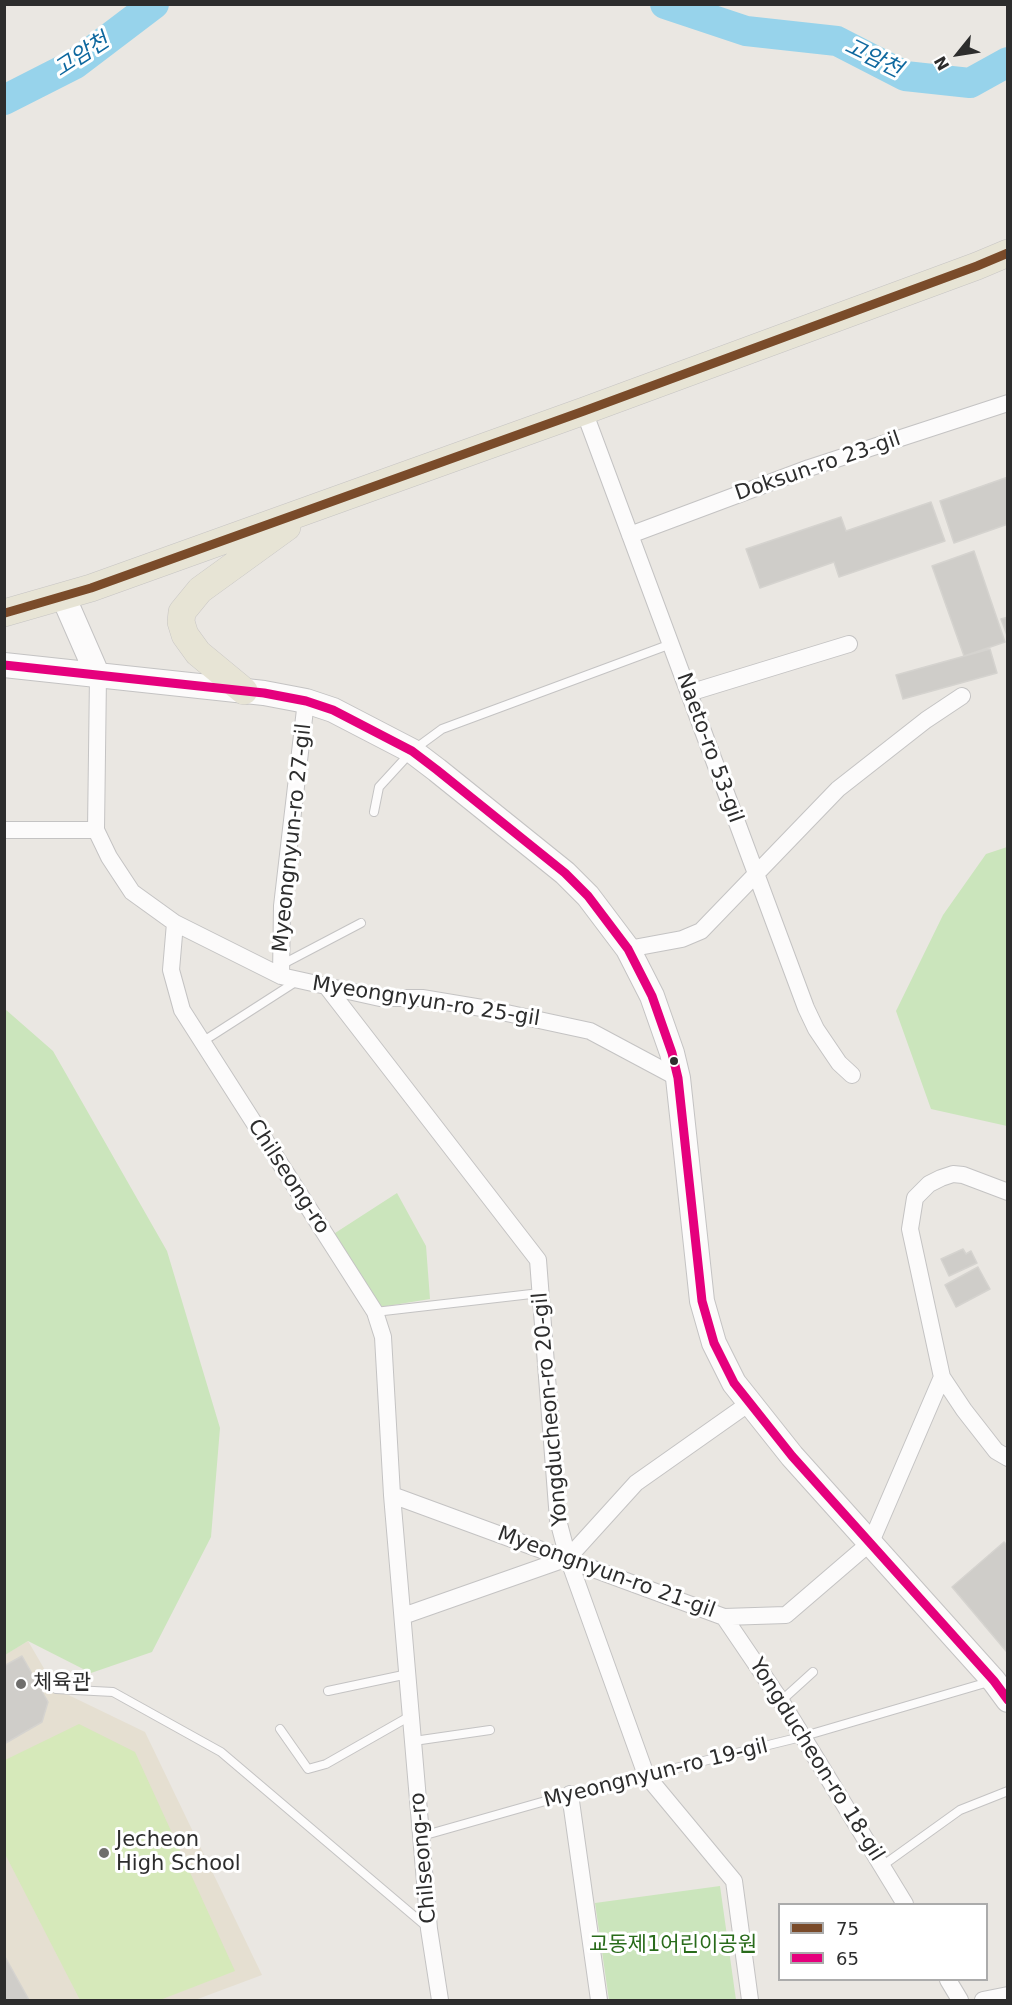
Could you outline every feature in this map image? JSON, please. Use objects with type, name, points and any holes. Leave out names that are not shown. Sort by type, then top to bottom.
[{"type":"main road","points":[[4,613],[63,596],[584,411],[977,266],[1008,252]]},
{"type":"main road","points":[[244,691],[198,653],[185,635],[181,622],[182,612],[200,590],[313,508]]},
{"type":"street","name":"Doksun-ro 23-gil","points":[[630,535],[809,468],[1008,403]]},
{"type":"street","name":"Naeto-ro 53-gil","points":[[584,411],[811,1019],[839,1062],[852,1075]]},
{"type":"street","points":[[63,596],[98,676],[96,831],[109,857],[132,891],[175,923]]},
{"type":"street","points":[[689,693],[849,644]]},
{"type":"street","points":[[4,665],[244,691],[306,700],[333,710],[412,751],[565,873],[588,896],[628,949],[652,996],[678,1078],[702,1301],[714,1343],[748,1404],[1001,1691]]},
{"type":"street","points":[[628,949],[682,939],[701,931],[755,872],[838,789],[918,726],[962,696]]},
{"type":"street","name":"Myeongnyun-ro 27-gil","points":[[281,970],[282,906],[306,700]]},
{"type":"street","points":[[4,830],[96,831]]},
{"type":"street","name":"Myeongnyun-ro 25-gil","points":[[175,923],[281,970],[298,980],[380,998],[422,998],[488,1009],[590,1031],[678,1078]]},
{"type":"street","name":"Chilseong-ro","points":[[175,923],[171,970],[182,1010],[375,1312],[383,1336],[392,1494],[429,1929],[440,2001]]},
{"type":"street","name":"Yongducheon-ro 20-gil","points":[[327,987],[538,1260],[558,1520],[568,1558],[646,1774],[734,1881],[750,2001]]},
{"type":"street","points":[[1008,1192],[963,1175],[952,1174],[928,1184],[915,1198],[910,1229],[942,1377],[996,1451],[1008,1458]]},
{"type":"street","points":[[871,1542],[942,1377]]},
{"type":"street","points":[[403,1616],[568,1558],[636,1483],[748,1404]]},
{"type":"street","name":"Myeongnyun-ro 21-gil","points":[[392,1494],[724,1617],[786,1615],[871,1542]]},
{"type":"street","name":"Yongducheon-ro 18-gil","points":[[724,1617],[781,1701],[904,1903]]},
{"type":"street","points":[[570,1794],[599,2001]]},
{"type":"street","points":[[949,1981],[960,2001]]},
{"type":"street","points":[[983,2001],[1008,1995]]},
{"type":"lane","points":[[374,812],[379,787],[412,751],[442,729],[671,644]]},
{"type":"lane","points":[[281,970],[361,923]]},
{"type":"lane","points":[[202,1043],[298,980]]},
{"type":"lane","points":[[375,1312],[540,1293]]},
{"type":"lane","points":[[781,1701],[813,1671]]},
{"type":"lane","points":[[328,1691],[408,1673]]},
{"type":"lane","points":[[56,1689],[113,1692],[220,1752],[429,1929]]},
{"type":"lane","name":"Myeongnyun-ro 19-gil","points":[[422,1836],[646,1774],[1001,1691]]},
{"type":"lane","points":[[280,1729],[308,1768],[326,1764],[412,1714]]},
{"type":"lane","points":[[414,1741],[490,1730]]},
{"type":"lane","points":[[882,1866],[960,1810],[1008,1791]]},
{"type":"shaded area","name":"Jecheon High School","points":[[28,1641],[56,1689],[145,1732],[262,1975],[195,2000],[5,2000],[4,1655]]},
{"type":"green space","points":[[1008,847],[1007,1126],[931,1109],[896,1011],[943,915],[986,854]]},
{"type":"green space","points":[[5,1009],[53,1051],[167,1251],[220,1428],[211,1537],[152,1652],[91,1673],[28,1641],[5,1655]]},
{"type":"green space","points":[[397,1193],[426,1246],[430,1299],[381,1307],[332,1235]]},
{"type":"green space","name":"Jecheon High School","points":[[79,1724],[135,1752],[235,1971],[160,2000],[80,2000],[4,1852],[5,1760]]},
{"type":"green space","name":"교동제1어린이공원","points":[[720,1886],[736,2000],[609,2000],[595,1903]]},
{"type":"building","points":[[1008,477],[1008,524],[954,543],[940,501]]},
{"type":"building","points":[[931,502],[945,541],[839,577],[834,562],[760,588],[746,549],[841,517],[846,531]]},
{"type":"building","points":[[974,551],[1005,642],[964,656],[932,566]]},
{"type":"building","points":[[1008,617],[1008,638],[1001,619]]},
{"type":"building","points":[[990,649],[997,673],[903,699],[896,675]]},
{"type":"building","points":[[963,1249],[966,1254],[971,1251],[977,1263],[949,1276],[941,1259]]},
{"type":"building","points":[[978,1267],[990,1289],[956,1307],[945,1285]]},
{"type":"building","points":[[1004,1542],[1008,1546],[1006,1651],[952,1587]]},
{"type":"building","name":"체육관","points":[[22,1656],[48,1702],[42,1722],[4,1744],[4,1666]]},
{"type":"building","points":[[4,1955],[29,2000],[4,2000]]},
{"type":"waterway","name":"고암천","points":[[4,100],[75,64],[154,4]]},
{"type":"waterway","name":"고암천","points":[[665,4],[746,31],[837,41],[905,76],[970,83],[1008,62]]},
{"type":"transit line","name":"75","points":[[5,613],[91,588],[584,411],[1008,253]]},
{"type":"transit line","name":"65","points":[[4,665],[264,693],[306,701],[333,710],[412,751],[565,873],[588,896],[628,949],[652,996],[672,1053],[678,1078],[702,1301],[714,1343],[734,1383],[792,1456],[994,1681],[1008,1700]]},
{"type":"place","name":"체육관","points":[[21,1684]]},
{"type":"place","name":"Jecheon High School","points":[[104,1853]]}]
